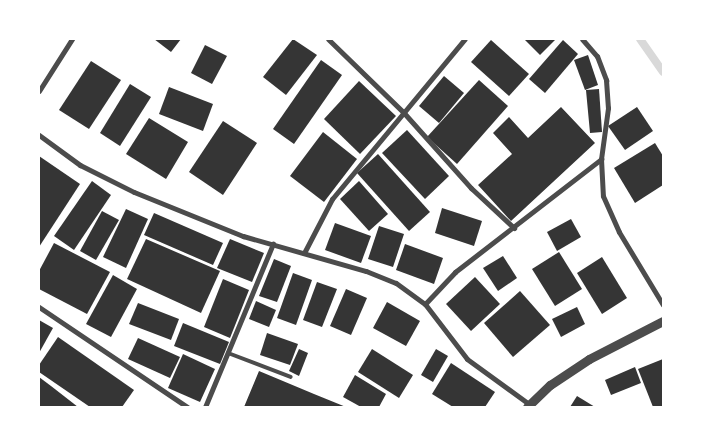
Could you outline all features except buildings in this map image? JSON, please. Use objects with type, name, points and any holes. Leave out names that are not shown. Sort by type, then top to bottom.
[{"type":"street","points":[[39,91],[72,39]]},
{"type":"street","points":[[328,39],[404,114],[471,188],[514,228]]},
{"type":"street","points":[[304,253],[332,199],[466,39]]},
{"type":"street","points":[[582,39],[597,56],[606,80],[608,108],[601,159],[603,196],[635,260],[663,305]]},
{"type":"street","points":[[39,136],[80,165],[134,192],[243,236],[366,271],[396,283],[425,304],[459,352],[528,406],[550,385],[589,359],[663,321]]},
{"type":"street","points":[[425,304],[455,272],[601,159]]},
{"type":"street","points":[[205,407],[273,244]]},
{"type":"street","points":[[39,306],[187,407]]},
{"type":"lane","points":[[228,353],[291,377]]},
{"type":"waterway","points":[[640,39],[663,72]]}]
